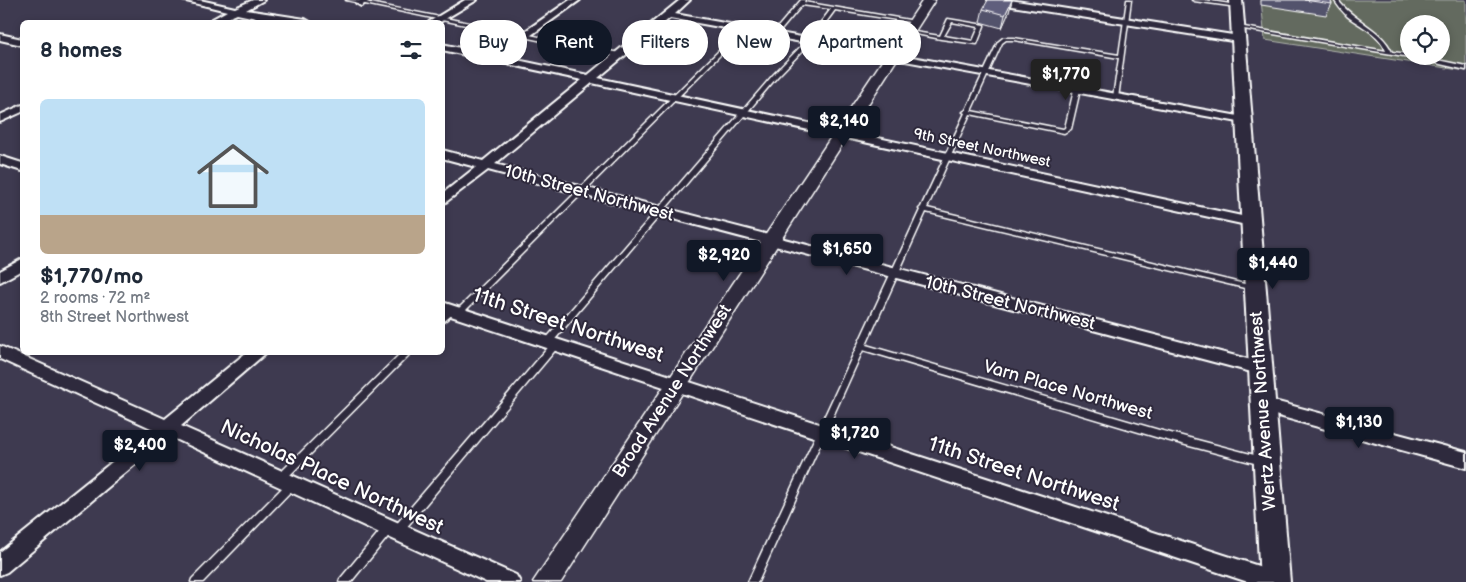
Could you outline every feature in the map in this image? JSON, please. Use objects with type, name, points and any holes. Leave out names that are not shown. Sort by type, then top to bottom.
[{"type":"main road","name":"Wertz Avenue Northwest","points":[[1236,3],[1259,368],[1276,582]]},
{"type":"street","points":[[187,0],[236,11],[292,20]]},
{"type":"street","points":[[215,20],[260,0]]},
{"type":"street","points":[[439,20],[472,0]]},
{"type":"street","points":[[527,34],[576,0]]},
{"type":"street","points":[[445,199],[686,0]]},
{"type":"street","name":"Broad Avenue Northwest","points":[[916,20],[929,0]]},
{"type":"street","points":[[993,0],[1127,21],[1239,33]]},
{"type":"street","points":[[668,15],[718,24]]},
{"type":"street","points":[[0,36],[20,41]]},
{"type":"street","name":"9th Street Northwest","points":[[445,49],[1251,222]]},
{"type":"street","points":[[921,61],[1244,120]]},
{"type":"street","name":"Broad Avenue Northwest","points":[[546,582],[886,65]]},
{"type":"street","points":[[0,119],[20,109]]},
{"type":"street","name":"10th Street Northwest","points":[[445,155],[1259,368]]},
{"type":"street","points":[[0,160],[20,166]]},
{"type":"street","points":[[0,277],[20,265]]},
{"type":"street","name":"11th Street Northwest","points":[[449,313],[821,431],[1276,582]]},
{"type":"street","name":"Nicholas Place Northwest","points":[[0,352],[509,582]]},
{"type":"street","points":[[0,565],[255,355]]},
{"type":"street","points":[[1262,405],[1466,460]]},
{"type":"lane","points":[[348,0],[364,1],[433,20]]},
{"type":"lane","points":[[1116,97],[1129,0]]},
{"type":"lane","points":[[1194,0],[1236,3]]},
{"type":"lane","points":[[1336,0],[1347,13],[1387,42],[1390,53]]},
{"type":"lane","points":[[786,20],[801,1],[883,20]]},
{"type":"lane","points":[[824,20],[834,8]]},
{"type":"lane","points":[[921,31],[941,38],[975,43],[982,26],[950,20],[941,38]]},
{"type":"lane","points":[[445,22],[460,25]]},
{"type":"lane","points":[[1239,33],[1400,54]]},
{"type":"lane","points":[[527,37],[619,55]]},
{"type":"lane","points":[[753,582],[966,112],[1000,42],[1005,39],[1121,57]]},
{"type":"lane","points":[[344,582],[393,530],[744,112],[800,49]]},
{"type":"lane","points":[[449,313],[580,191],[718,55]]},
{"type":"lane","points":[[1450,65],[1466,68]]},
{"type":"lane","points":[[966,112],[1064,131],[1068,128],[1077,90]]},
{"type":"lane","points":[[922,209],[1255,288]]},
{"type":"lane","name":"Varn Place Northwest","points":[[860,346],[1158,434],[1267,463]]},
{"type":"lane","points":[[196,582],[285,482],[405,355]]},
{"type":"green space","points":[[1261,0],[1466,0],[1466,71],[1427,65],[1450,65],[1450,15],[1400,15],[1400,61],[1265,40]]},
{"type":"building","points":[[988,0],[1012,0],[1005,15],[983,9]]},
{"type":"building","points":[[1304,0],[1330,0],[1332,4]]}]
